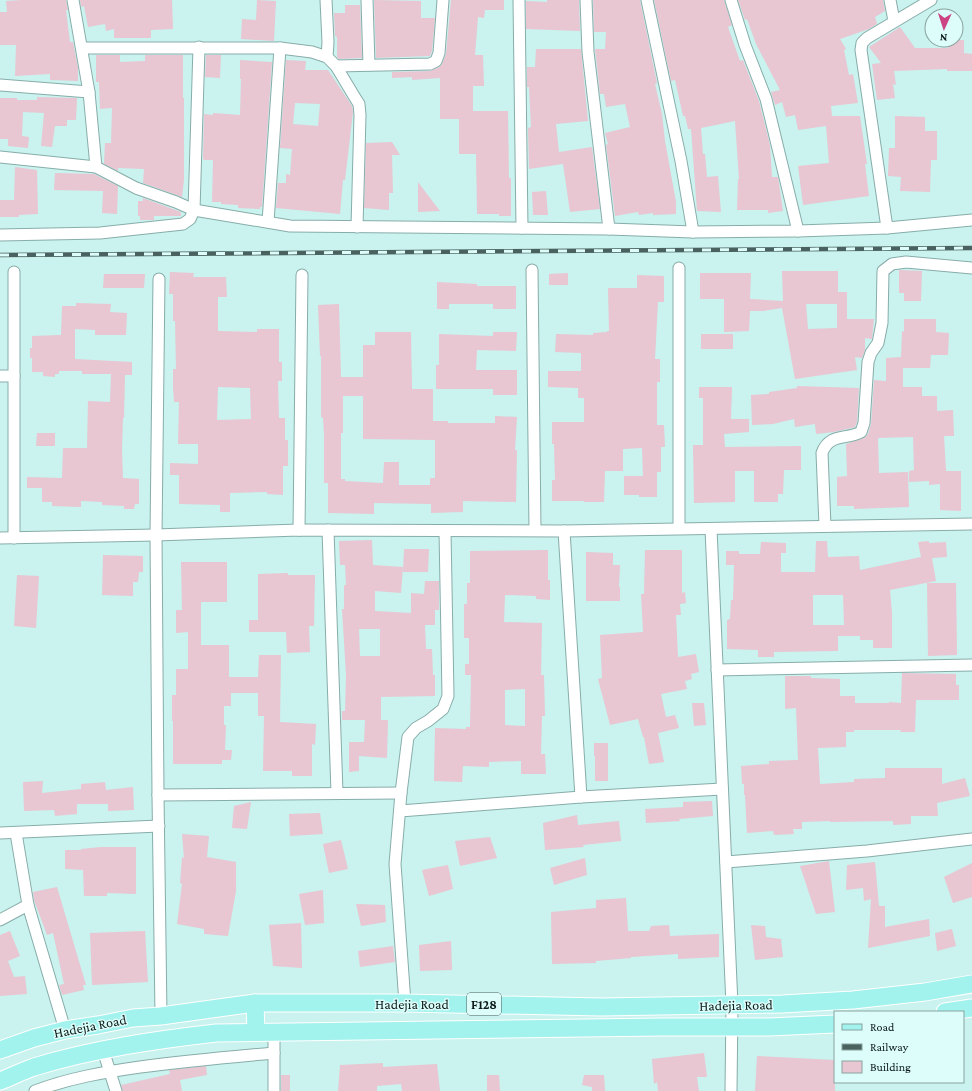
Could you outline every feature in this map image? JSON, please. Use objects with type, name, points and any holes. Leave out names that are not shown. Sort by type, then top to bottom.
[{"type":"main road","name":"Hadejia Road","points":[[0,1050],[34,1038],[65,1030],[132,1018],[161,1016],[255,1003],[601,1007],[782,1004],[854,1000],[925,992],[972,984]]},
{"type":"main road","points":[[255,1003],[256,1032]]},
{"type":"main road","points":[[952,1011],[972,1008]]},
{"type":"main road","name":"Hadejia Road","points":[[0,1081],[33,1068],[103,1050],[173,1038],[216,1033],[661,1027],[732,1028],[834,1024]]},
{"type":"street","points":[[73,0],[89,92],[96,167]]},
{"type":"street","points":[[326,0],[328,57]]},
{"type":"street","points":[[367,0],[369,65]]},
{"type":"street","points":[[336,66],[430,64],[436,61],[439,53],[443,0]]},
{"type":"street","points":[[519,0],[522,228]]},
{"type":"street","points":[[586,0],[588,52],[609,229]]},
{"type":"street","points":[[646,0],[681,161],[693,232]]},
{"type":"street","points":[[731,0],[745,45],[766,99],[798,231]]},
{"type":"street","points":[[890,0],[894,21]]},
{"type":"street","points":[[887,228],[861,50],[862,43],[867,38],[894,21],[931,0]]},
{"type":"street","points":[[82,48],[280,48],[312,52],[328,57],[336,66],[359,104],[357,227]]},
{"type":"street","points":[[0,235],[100,233],[183,224],[190,218],[194,210],[198,48]]},
{"type":"street","points":[[268,222],[280,48]]},
{"type":"street","points":[[0,85],[89,92]]},
{"type":"street","points":[[0,157],[96,167],[136,188],[194,210],[290,226],[609,229],[693,232],[887,228],[972,220]]},
{"type":"street","points":[[825,526],[822,453],[825,445],[833,439],[856,435],[862,432],[864,423],[868,362],[871,353],[878,343],[882,323],[883,271],[892,264],[906,262],[972,268]]},
{"type":"street","points":[[679,268],[679,528]]},
{"type":"street","points":[[532,270],[535,530]]},
{"type":"street","points":[[14,272],[14,538]]},
{"type":"street","points":[[299,530],[302,275]]},
{"type":"street","points":[[159,279],[156,535],[161,1016]]},
{"type":"street","points":[[0,376],[14,376]]},
{"type":"street","points":[[0,538],[299,530],[445,531],[679,528],[711,529],[972,524]]},
{"type":"street","points":[[711,529],[732,1005],[731,1091]]},
{"type":"street","points":[[328,530],[337,793]]},
{"type":"street","points":[[564,530],[581,797]]},
{"type":"street","points":[[404,1004],[395,864],[401,793],[408,737],[416,728],[443,709],[448,696],[445,531]]},
{"type":"street","points":[[717,670],[972,665]]},
{"type":"street","points":[[400,811],[581,797],[722,789]]},
{"type":"street","points":[[158,795],[401,793]]},
{"type":"street","points":[[0,833],[159,826]]},
{"type":"street","points":[[16,833],[28,905],[65,1030]]},
{"type":"street","points":[[726,862],[867,851],[972,839]]},
{"type":"street","points":[[0,920],[28,905]]},
{"type":"street","points":[[274,1032],[274,1091]]},
{"type":"street","points":[[103,1050],[116,1091]]},
{"type":"street","points":[[35,1091],[54,1084],[110,1072],[192,1060],[274,1053]]},
{"type":"building","points":[[66,0],[70,42],[73,42],[78,68],[78,81],[50,80],[50,74],[15,76],[16,45],[0,45],[0,12],[7,12],[6,1]]},
{"type":"building","points":[[80,0],[172,0],[173,29],[151,30],[151,38],[114,38],[114,29],[106,31],[105,24],[88,27],[84,6],[81,7]]},
{"type":"building","points":[[257,0],[276,1],[274,41],[241,39],[242,19],[256,20]]},
{"type":"building","points":[[374,0],[421,1],[421,18],[435,18],[432,51],[430,56],[376,58]]},
{"type":"building","points":[[451,0],[504,0],[504,10],[485,10],[484,18],[478,17],[475,55],[483,55],[484,86],[473,86],[473,111],[508,111],[511,216],[499,216],[499,214],[477,214],[476,154],[459,154],[459,119],[440,119],[440,78],[412,80],[412,77],[392,78],[392,72],[430,71],[442,64],[446,54]]},
{"type":"building","points":[[547,0],[579,0],[580,31],[526,29],[526,1],[547,2]]},
{"type":"building","points":[[593,0],[640,0],[657,83],[655,84],[662,114],[665,141],[676,202],[676,214],[653,215],[653,213],[639,215],[638,212],[615,216],[606,145],[608,144],[605,133],[630,127],[625,104],[606,107],[604,94],[600,94],[595,49],[605,49],[606,32],[594,32]]},
{"type":"building","points":[[654,0],[724,0],[732,25],[728,27],[740,61],[743,60],[759,101],[770,145],[772,177],[778,177],[783,211],[768,213],[768,210],[737,210],[739,179],[735,121],[701,128],[707,177],[718,176],[721,212],[697,211],[691,129],[688,129],[685,116],[683,116],[675,80],[671,81]]},
{"type":"building","points":[[738,0],[883,0],[885,11],[875,17],[877,24],[869,29],[840,39],[846,49],[844,50],[849,75],[853,74],[858,103],[831,106],[832,116],[860,116],[867,164],[865,164],[869,196],[803,205],[798,166],[829,163],[826,126],[798,130],[795,115],[786,117],[782,102],[775,105],[771,92],[780,90],[756,44]]},
{"type":"building","points":[[345,5],[360,5],[362,58],[339,59],[337,57],[337,37],[335,36],[334,13],[345,13]]},
{"type":"building","points":[[900,27],[915,48],[964,48],[964,53],[972,54],[972,71],[947,71],[947,69],[894,71],[896,85],[893,84],[895,98],[877,100],[872,64],[881,63],[869,47]]},
{"type":"building","points":[[536,49],[581,49],[588,121],[556,124],[559,152],[592,147],[600,209],[570,212],[563,164],[529,169],[528,128],[531,127],[529,87],[527,87],[527,67],[535,67]]},
{"type":"building","points":[[96,55],[120,55],[120,62],[145,61],[145,55],[183,55],[184,180],[182,197],[143,183],[144,169],[118,168],[118,171],[104,164],[105,143],[111,143],[112,108],[100,109],[99,82],[96,82]]},
{"type":"building","points":[[206,55],[221,55],[220,78],[205,77]]},
{"type":"building","points":[[240,60],[272,62],[262,207],[260,207],[260,209],[238,208],[238,205],[212,202],[213,160],[204,160],[203,158],[204,114],[213,115],[213,113],[240,115]]},
{"type":"building","points":[[286,60],[306,61],[305,70],[328,70],[352,106],[353,112],[345,180],[343,180],[340,214],[276,208],[278,183],[286,183],[286,174],[290,175],[292,149],[280,148]],"holes":[[[295,103],[320,104],[318,126],[293,124]]]},
{"type":"building","points":[[37,97],[77,98],[76,120],[67,120],[67,126],[55,126],[52,147],[41,146],[44,113],[23,112],[22,136],[29,137],[28,148],[8,146],[8,139],[0,139],[0,98],[37,100]]},
{"type":"building","points":[[895,116],[925,117],[925,131],[937,131],[937,160],[931,160],[930,192],[900,191],[901,177],[888,176],[889,148],[895,148]]},
{"type":"building","points":[[392,142],[400,155],[392,155],[393,193],[389,193],[389,210],[364,208],[366,143]]},
{"type":"building","points":[[15,167],[37,170],[38,214],[19,215],[19,217],[0,217],[0,200],[14,200]]},
{"type":"building","points":[[55,173],[94,174],[118,186],[117,214],[102,213],[103,191],[54,190]]},
{"type":"building","points":[[418,182],[427,194],[440,211],[418,212]]},
{"type":"building","points":[[546,191],[548,215],[533,215],[532,192]]},
{"type":"building","points":[[143,198],[181,212],[181,216],[154,216],[154,220],[140,220],[140,216],[138,216],[138,201],[143,201]]},
{"type":"building","points":[[899,270],[922,271],[921,301],[904,301],[904,293],[899,293]]},
{"type":"building","points":[[782,271],[838,271],[838,292],[847,292],[847,319],[874,319],[872,339],[865,338],[865,350],[862,358],[855,357],[857,370],[795,379],[782,308],[763,311],[750,311],[749,331],[724,332],[724,299],[700,299],[700,273],[751,273],[750,299],[783,301]],"holes":[[[806,304],[837,304],[837,328],[808,329]]]},
{"type":"building","points":[[170,272],[194,273],[193,277],[226,277],[227,297],[218,297],[218,331],[257,332],[257,329],[279,329],[279,362],[282,362],[282,381],[278,381],[279,418],[285,418],[285,440],[288,440],[288,466],[283,466],[283,495],[267,494],[267,492],[230,493],[230,512],[220,512],[220,505],[179,504],[179,475],[170,475],[170,463],[198,464],[198,444],[178,444],[179,402],[174,402],[173,387],[173,369],[176,369],[175,321],[173,321],[173,294],[169,294]],"holes":[[[218,387],[250,388],[251,419],[217,420]]]},
{"type":"building","points":[[568,273],[568,285],[549,285],[549,274]]},
{"type":"building","points":[[104,274],[145,274],[144,288],[103,288]]},
{"type":"building","points":[[637,275],[664,276],[664,302],[658,302],[655,359],[660,359],[660,382],[657,382],[657,425],[664,425],[665,447],[661,447],[661,472],[657,472],[657,497],[624,495],[624,476],[643,476],[642,448],[623,449],[623,471],[605,471],[604,502],[552,501],[552,480],[555,480],[552,422],[584,422],[584,398],[578,398],[578,388],[548,387],[548,371],[581,371],[581,353],[555,352],[556,334],[593,335],[593,333],[609,331],[608,288],[637,288]]},
{"type":"building","points":[[437,282],[477,284],[477,286],[516,286],[516,309],[493,309],[493,304],[449,304],[449,309],[437,309]]},
{"type":"building","points":[[76,303],[111,304],[110,312],[127,313],[126,335],[95,335],[95,330],[75,329],[75,359],[132,362],[132,375],[125,375],[122,449],[123,478],[139,479],[139,504],[135,504],[134,509],[124,509],[124,506],[102,505],[102,502],[81,501],[81,507],[52,506],[52,502],[42,502],[42,488],[27,488],[27,477],[62,478],[63,448],[87,448],[88,401],[110,402],[111,374],[82,374],[82,371],[59,371],[59,374],[55,374],[55,377],[43,376],[43,372],[32,372],[30,348],[32,348],[32,336],[61,335],[62,306],[76,306]]},
{"type":"building","points":[[339,304],[341,377],[363,377],[363,345],[375,345],[375,332],[411,332],[412,389],[433,389],[433,421],[448,421],[448,423],[495,423],[495,416],[517,417],[515,450],[517,450],[516,502],[463,501],[463,512],[431,513],[431,504],[374,503],[374,514],[328,513],[328,483],[324,483],[324,434],[323,418],[321,417],[321,356],[318,305]],"holes":[[[343,396],[363,396],[363,439],[435,440],[435,478],[430,478],[430,485],[399,485],[399,462],[384,462],[383,483],[345,481],[345,479],[341,479]]]},
{"type":"building","points":[[904,319],[936,319],[936,332],[949,333],[948,355],[931,355],[930,368],[903,368],[903,387],[922,387],[922,396],[937,396],[937,411],[953,410],[954,436],[944,436],[946,471],[961,471],[961,511],[940,510],[940,484],[929,485],[929,481],[909,482],[909,471],[914,470],[913,437],[878,438],[879,473],[908,472],[909,507],[854,509],[854,506],[837,506],[837,477],[847,476],[846,444],[864,438],[868,434],[871,424],[874,380],[886,381],[886,358],[901,357]]},
{"type":"building","points":[[493,332],[517,332],[516,351],[477,350],[476,370],[517,370],[517,395],[493,395],[493,389],[436,389],[436,365],[439,365],[439,334],[493,336]]},
{"type":"building","points":[[701,334],[733,334],[733,349],[701,349]]},
{"type":"building","points":[[797,386],[859,388],[857,422],[855,427],[834,432],[816,434],[815,424],[795,427],[794,419],[773,424],[752,425],[751,395],[769,394],[769,392],[797,388]]},
{"type":"building","points":[[699,387],[732,387],[731,419],[749,419],[749,432],[724,434],[725,447],[801,446],[801,470],[784,470],[783,494],[778,494],[778,502],[754,502],[754,471],[735,471],[735,502],[694,503],[693,445],[703,445],[703,398],[699,398]]},
{"type":"building","points":[[37,433],[55,433],[55,446],[36,446]]},
{"type":"building","points":[[372,540],[373,565],[403,567],[401,593],[375,591],[375,611],[411,613],[411,593],[424,594],[425,581],[439,581],[439,610],[435,610],[435,625],[425,625],[426,649],[432,649],[433,675],[435,675],[435,696],[381,697],[381,720],[388,720],[387,758],[359,756],[359,771],[349,772],[349,742],[364,742],[365,720],[342,720],[342,711],[345,711],[346,675],[342,609],[344,609],[344,585],[346,585],[345,565],[340,565],[339,541]],"holes":[[[359,629],[380,629],[380,656],[360,656]]]},
{"type":"building","points":[[816,541],[827,541],[828,557],[859,556],[860,570],[921,557],[918,542],[946,542],[947,557],[932,558],[936,581],[890,590],[892,613],[892,648],[873,648],[873,640],[860,640],[860,636],[838,636],[838,651],[774,652],[774,657],[758,657],[758,650],[727,649],[727,620],[730,619],[731,600],[733,600],[734,565],[726,565],[726,551],[739,551],[739,554],[760,554],[761,542],[786,543],[786,553],[781,553],[781,572],[815,572]],"holes":[[[813,595],[843,595],[844,625],[813,625]]]},
{"type":"building","points":[[404,549],[429,549],[428,572],[403,572]]},
{"type":"building","points":[[548,550],[550,600],[536,599],[536,596],[505,595],[504,622],[542,623],[541,675],[544,675],[545,716],[542,716],[541,754],[545,754],[546,774],[521,774],[521,761],[489,762],[489,767],[463,766],[462,782],[434,781],[435,728],[466,729],[466,727],[470,727],[471,675],[465,675],[465,664],[469,664],[469,638],[464,638],[464,604],[467,604],[467,583],[470,583],[470,551]],"holes":[[[525,689],[525,726],[505,725],[505,690]]]},
{"type":"building","points":[[645,550],[682,550],[682,593],[685,592],[686,603],[680,604],[681,615],[676,615],[678,657],[696,654],[699,672],[691,674],[692,679],[685,681],[687,689],[661,694],[666,717],[675,715],[679,728],[658,733],[664,762],[649,764],[644,737],[638,719],[610,725],[598,679],[602,678],[600,635],[643,632],[641,594],[644,594]]},
{"type":"building","points":[[586,552],[613,553],[613,565],[620,565],[620,601],[586,601]]},
{"type":"building","points":[[103,555],[143,556],[143,572],[139,572],[138,582],[133,582],[133,596],[102,595]]},
{"type":"building","points":[[181,562],[227,562],[227,602],[201,602],[201,645],[229,645],[229,677],[258,677],[259,655],[281,655],[280,722],[316,724],[315,745],[312,744],[312,776],[292,776],[292,771],[263,771],[264,716],[258,716],[258,693],[231,693],[231,706],[224,706],[224,725],[226,725],[225,750],[232,750],[231,760],[222,760],[222,764],[173,764],[172,695],[176,695],[176,669],[188,669],[188,632],[176,633],[176,610],[182,610]]},
{"type":"building","points":[[288,573],[288,575],[315,575],[314,626],[309,626],[310,652],[287,653],[286,632],[249,632],[249,620],[258,620],[258,574]]},
{"type":"building","points":[[17,575],[39,576],[36,628],[14,626]]},
{"type":"building","points":[[927,583],[956,583],[957,655],[928,656]]},
{"type":"building","points":[[902,673],[956,674],[956,685],[959,685],[959,700],[916,700],[915,732],[900,732],[901,730],[854,730],[854,732],[846,732],[846,747],[818,748],[820,784],[854,782],[854,779],[885,778],[885,768],[942,768],[942,784],[965,778],[970,796],[937,803],[938,816],[911,816],[911,824],[893,825],[893,821],[802,822],[802,829],[793,829],[794,834],[774,835],[773,831],[747,833],[745,795],[744,784],[742,784],[741,766],[769,764],[769,761],[798,760],[796,708],[785,709],[785,676],[811,676],[811,678],[840,679],[840,696],[855,696],[855,703],[901,703]]},
{"type":"building","points":[[692,703],[704,703],[706,725],[694,726]]},
{"type":"building","points":[[594,743],[608,743],[608,781],[595,781]]},
{"type":"building","points":[[43,781],[42,793],[81,789],[81,784],[105,782],[106,790],[133,787],[134,810],[108,811],[108,804],[77,804],[77,814],[55,816],[54,810],[24,811],[23,782]]},
{"type":"building","points":[[712,801],[713,816],[679,819],[680,821],[646,823],[645,809],[683,807],[683,802]]},
{"type":"building","points":[[251,802],[247,829],[232,828],[234,806]]},
{"type":"building","points":[[320,813],[323,834],[290,836],[289,814]]},
{"type":"building","points":[[577,815],[578,825],[619,821],[621,841],[583,845],[584,847],[545,850],[543,823]]},
{"type":"building","points":[[182,834],[209,836],[207,857],[236,862],[236,891],[228,936],[204,934],[204,929],[177,924],[182,884],[180,883],[182,857],[184,858]]},
{"type":"building","points":[[490,837],[497,858],[460,866],[455,841]]},
{"type":"building","points":[[341,840],[348,869],[329,873],[323,844]]},
{"type":"building","points":[[101,847],[136,847],[136,894],[107,893],[107,896],[84,896],[83,870],[65,869],[65,850],[81,850]]},
{"type":"building","points":[[585,858],[587,875],[554,885],[550,868]]},
{"type":"building","points":[[829,861],[835,912],[816,914],[800,866]]},
{"type":"building","points":[[875,862],[879,906],[885,906],[885,927],[929,919],[930,936],[868,948],[871,899],[864,901],[863,888],[846,890],[847,865]]},
{"type":"building","points":[[972,863],[972,897],[953,903],[944,877]]},
{"type":"building","points":[[448,865],[453,889],[429,896],[422,870]]},
{"type":"building","points":[[57,887],[86,985],[83,985],[84,990],[62,995],[59,985],[64,984],[53,933],[47,935],[34,900],[33,892]]},
{"type":"building","points":[[323,890],[324,923],[305,925],[299,894]]},
{"type":"building","points":[[626,898],[628,931],[649,931],[651,926],[669,925],[670,936],[719,934],[719,957],[678,959],[678,954],[631,957],[596,961],[596,963],[552,964],[551,912],[596,908],[596,900]]},
{"type":"building","points":[[356,904],[385,905],[386,922],[361,926]]},
{"type":"building","points":[[301,923],[302,968],[273,966],[269,925]]},
{"type":"building","points":[[751,925],[765,926],[766,937],[781,939],[783,957],[755,960]]},
{"type":"building","points":[[952,929],[956,946],[937,951],[935,933]]},
{"type":"building","points":[[10,931],[20,956],[8,961],[14,977],[25,976],[27,994],[0,996],[0,935]]},
{"type":"building","points":[[145,931],[148,982],[92,985],[90,933]]},
{"type":"building","points":[[451,941],[452,970],[420,971],[419,945]]},
{"type":"building","points":[[393,946],[395,962],[360,967],[358,951]]},
{"type":"building","points":[[704,1053],[707,1077],[697,1077],[699,1091],[658,1091],[657,1082],[654,1084],[652,1059]]},
{"type":"building","points":[[757,1056],[834,1060],[835,1091],[755,1091]]},
{"type":"building","points":[[383,1063],[383,1067],[437,1064],[440,1091],[402,1091],[401,1084],[377,1086],[377,1091],[338,1091],[340,1065]]},
{"type":"building","points":[[206,1066],[207,1075],[180,1080],[182,1091],[123,1091],[121,1085],[170,1074],[169,1070]]},
{"type":"building","points":[[281,1075],[290,1075],[290,1091],[281,1091]]},
{"type":"building","points":[[487,1075],[499,1075],[500,1091],[487,1091]]},
{"type":"building","points":[[584,1075],[604,1075],[605,1091],[592,1091],[592,1087],[582,1085]]},
{"type":"railway","points":[[0,255],[972,248]]}]
